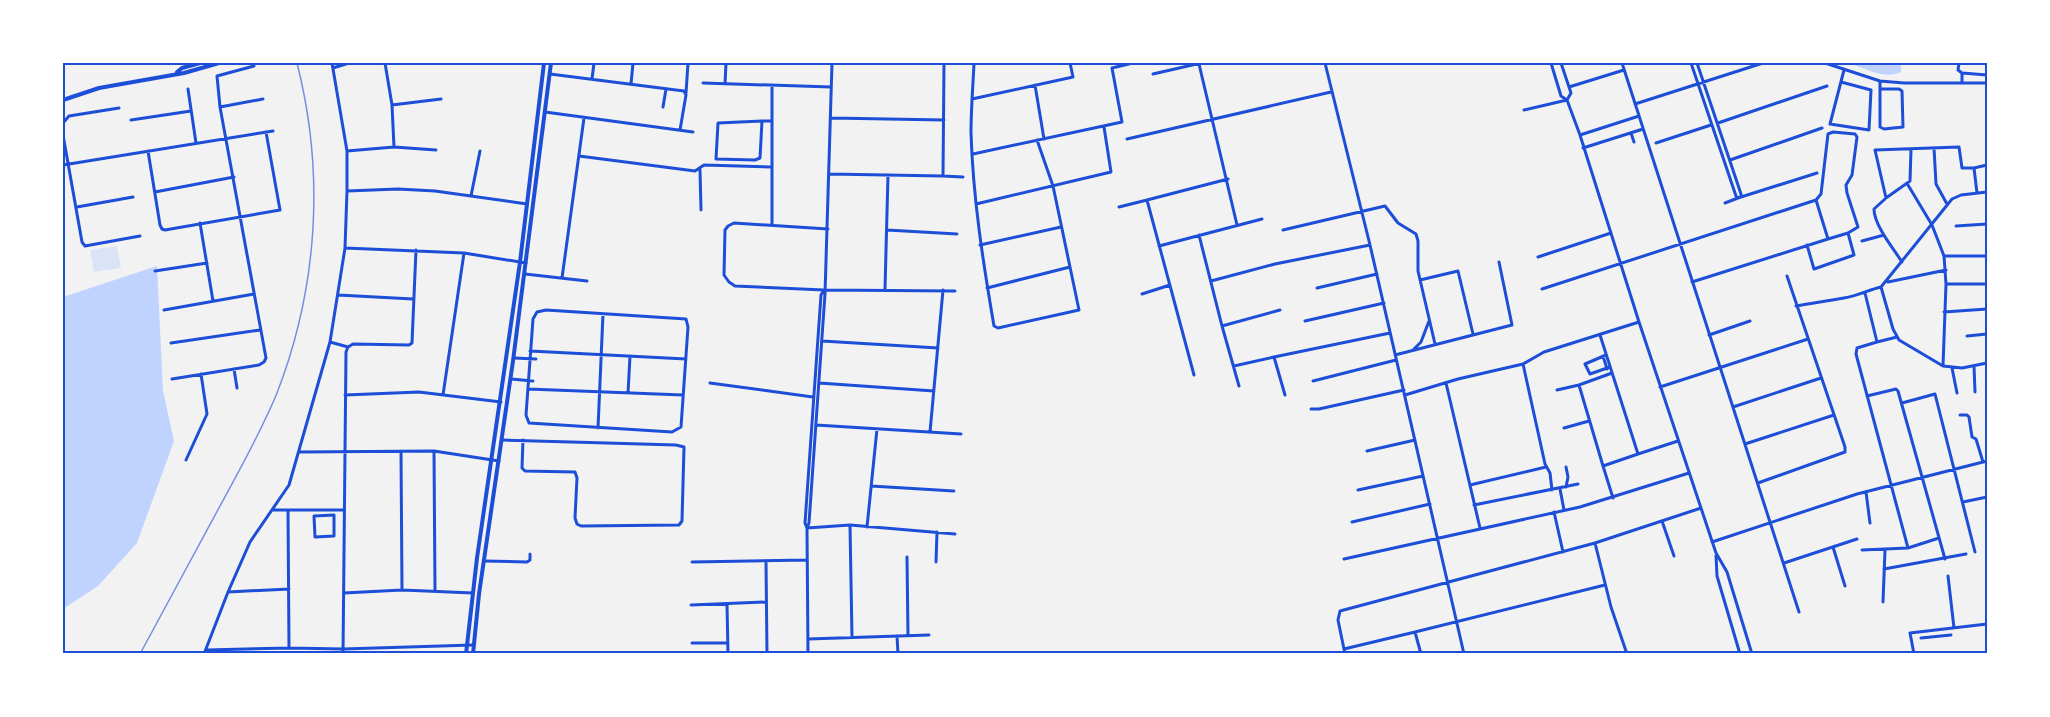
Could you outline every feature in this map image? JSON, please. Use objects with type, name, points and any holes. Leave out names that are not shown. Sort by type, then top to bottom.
[{"type":"street","points":[[176,73],[200,63]]},
{"type":"street","points":[[63,100],[99,88],[184,73],[219,63]]},
{"type":"street","points":[[350,63],[332,65],[347,151],[348,191],[345,248],[330,342],[289,485],[250,542],[205,652],[289,648],[343,649],[473,645]]},
{"type":"street","points":[[385,63],[392,105],[394,147]]},
{"type":"street","points":[[466,654],[528,204],[544,63]]},
{"type":"street","points":[[473,654],[484,561],[514,358],[551,63]]},
{"type":"street","points":[[592,79],[594,63]]},
{"type":"street","points":[[631,84],[633,63]]},
{"type":"street","points":[[680,130],[688,63]]},
{"type":"street","points":[[725,84],[726,63]]},
{"type":"street","points":[[807,528],[819,383],[821,295],[824,290],[828,229],[832,63]]},
{"type":"street","points":[[943,176],[944,63]]},
{"type":"street","points":[[974,63],[972,99],[976,204],[987,288],[994,326],[998,328],[1079,310],[1053,186],[1037,140]]},
{"type":"street","points":[[972,99],[1073,77],[1070,63]]},
{"type":"street","points":[[973,154],[1122,122],[1112,68],[1133,63]]},
{"type":"street","points":[[1152,74],[1200,63],[1237,225]]},
{"type":"street","points":[[1325,63],[1384,303],[1464,654]]},
{"type":"street","points":[[1551,63],[1561,96],[1567,100],[1580,135],[1660,387],[1712,542],[1727,572],[1752,654]]},
{"type":"street","points":[[1524,110],[1567,100],[1571,93],[1561,63]]},
{"type":"street","points":[[1622,63],[1799,612]]},
{"type":"street","points":[[1691,63],[1736,196],[1740,198]]},
{"type":"street","points":[[1697,63],[1730,160],[1740,198]]},
{"type":"street","points":[[1635,104],[1763,63]]},
{"type":"street","points":[[1825,63],[1880,81],[1987,83]]},
{"type":"street","points":[[1959,63],[1958,70],[1962,74],[1962,82]]},
{"type":"street","points":[[172,379],[234,369],[264,362],[266,358],[216,76],[254,66]]},
{"type":"street","points":[[1569,87],[1624,70]]},
{"type":"street","points":[[1841,82],[1871,90],[1869,130],[1830,124],[1844,70]]},
{"type":"street","points":[[550,74],[666,88],[686,93]]},
{"type":"street","points":[[1962,74],[1987,75]]},
{"type":"street","points":[[1880,81],[1880,89],[1880,127],[1884,129],[1903,127],[1902,91],[1880,89]]},
{"type":"street","points":[[703,83],[831,87]]},
{"type":"street","points":[[772,85],[772,225]]},
{"type":"street","points":[[1035,86],[1044,139]]},
{"type":"street","points":[[1656,143],[1827,86]]},
{"type":"street","points":[[663,107],[666,88]]},
{"type":"street","points":[[188,90],[196,144]]},
{"type":"street","points":[[1127,139],[1331,92]]},
{"type":"street","points":[[220,107],[263,99]]},
{"type":"street","points":[[392,105],[441,99]]},
{"type":"street","points":[[63,123],[69,116],[119,108]]},
{"type":"street","points":[[131,120],[191,111]]},
{"type":"street","points":[[545,112],[693,132]]},
{"type":"street","points":[[1580,135],[1639,116]]},
{"type":"street","points":[[562,278],[584,118]]},
{"type":"street","points":[[831,118],[944,120]]},
{"type":"street","points":[[762,121],[760,158],[755,160],[716,159],[718,123],[762,121],[771,121]]},
{"type":"street","points":[[976,204],[1111,172],[1104,126]]},
{"type":"street","points":[[1730,160],[1822,128]]},
{"type":"street","points":[[1583,148],[1643,129]]},
{"type":"street","points":[[63,165],[273,131]]},
{"type":"street","points":[[148,152],[162,229],[280,210],[266,132]]},
{"type":"street","points":[[1542,289],[1816,200],[1821,194],[1828,134],[1833,132],[1856,135],[1852,175],[1846,185],[1858,227],[1848,233],[1692,282]]},
{"type":"street","points":[[1631,133],[1634,142]]},
{"type":"street","points":[[63,135],[82,242],[85,246],[140,236]]},
{"type":"street","points":[[347,151],[394,147],[436,150]]},
{"type":"street","points":[[1886,198],[1875,150],[1959,147],[1962,168],[1987,165]]},
{"type":"street","points":[[1934,148],[1936,184],[1947,204]]},
{"type":"street","points":[[1902,262],[1884,234],[1874,214],[1874,209],[1908,184],[1911,179],[1911,150]]},
{"type":"street","points":[[471,196],[480,151]]},
{"type":"street","points":[[579,156],[695,171],[704,165],[771,167]]},
{"type":"street","points":[[1974,168],[1977,193]]},
{"type":"street","points":[[700,169],[701,210]]},
{"type":"street","points":[[1725,203],[1816,173]]},
{"type":"street","points":[[829,174],[963,177]]},
{"type":"street","points":[[885,289],[888,175]]},
{"type":"street","points":[[155,192],[234,177]]},
{"type":"street","points":[[1119,207],[1228,179]]},
{"type":"street","points":[[1908,184],[1932,225],[1944,256],[1946,284],[1943,366]]},
{"type":"street","points":[[348,191],[407,190],[528,204]]},
{"type":"street","points":[[1796,306],[1865,294],[1868,290],[1881,286],[1952,199],[1961,195],[1987,192]]},
{"type":"street","points":[[77,207],[133,197]]},
{"type":"street","points":[[1147,200],[1194,375]]},
{"type":"street","points":[[1816,200],[1828,239]]},
{"type":"street","points":[[1283,230],[1385,206],[1398,223],[1416,234],[1420,280],[1435,344]]},
{"type":"street","points":[[1159,246],[1262,219]]},
{"type":"street","points":[[200,223],[213,301]]},
{"type":"street","points":[[828,229],[734,223],[724,231],[724,275],[735,286],[824,290],[955,291]]},
{"type":"street","points":[[1956,226],[1987,224]]},
{"type":"street","points":[[980,245],[1062,227]]},
{"type":"street","points":[[887,230],[957,234]]},
{"type":"street","points":[[1538,257],[1611,233]]},
{"type":"street","points":[[1807,245],[1813,268],[1817,269],[1854,255],[1848,233]]},
{"type":"street","points":[[1862,241],[1884,234]]},
{"type":"street","points":[[1199,235],[1239,387]]},
{"type":"street","points":[[1211,281],[1275,264],[1370,244]]},
{"type":"street","points":[[345,248],[464,253],[526,264]]},
{"type":"street","points":[[330,342],[348,346],[353,344],[409,345],[412,343],[414,339],[413,299],[416,250]]},
{"type":"street","points":[[443,395],[464,253]]},
{"type":"street","points":[[1944,256],[1987,256]]},
{"type":"street","points":[[1395,355],[1512,324],[1498,262]]},
{"type":"street","points":[[155,271],[207,263]]},
{"type":"street","points":[[987,288],[1070,267]]},
{"type":"street","points":[[1886,282],[1946,270]]},
{"type":"street","points":[[1420,280],[1458,272],[1473,334]]},
{"type":"street","points":[[525,274],[586,281]]},
{"type":"street","points":[[1317,288],[1377,274]]},
{"type":"street","points":[[1758,483],[1845,452],[1787,276]]},
{"type":"street","points":[[1946,284],[1987,284]]},
{"type":"street","points":[[1142,294],[1170,285]]},
{"type":"street","points":[[1881,286],[1897,337],[1943,366],[1952,368],[1987,363]]},
{"type":"street","points":[[930,432],[943,290]]},
{"type":"street","points":[[164,310],[254,294]]},
{"type":"street","points":[[1865,294],[1877,342]]},
{"type":"street","points":[[338,295],[413,299]]},
{"type":"street","points":[[1305,321],[1384,303]]},
{"type":"street","points":[[1944,312],[1987,309]]},
{"type":"street","points":[[546,310],[603,314],[686,319],[688,327],[681,425],[675,432],[529,423],[526,415],[532,319],[537,312],[546,310]]},
{"type":"street","points":[[1222,326],[1280,310]]},
{"type":"street","points":[[598,428],[603,314]]},
{"type":"street","points":[[1412,350],[1421,342],[1430,321]]},
{"type":"street","points":[[1709,335],[1750,321]]},
{"type":"street","points":[[1311,409],[1404,393],[1523,364],[1544,352],[1639,322]]},
{"type":"street","points":[[171,343],[260,330]]},
{"type":"street","points":[[1234,366],[1390,333]]},
{"type":"street","points":[[1967,336],[1987,334]]},
{"type":"street","points":[[1600,335],[1638,454]]},
{"type":"street","points":[[1897,337],[1857,348],[1856,354],[1893,485],[1908,548]]},
{"type":"street","points":[[509,338],[516,339]]},
{"type":"street","points":[[1660,387],[1808,339]]},
{"type":"street","points":[[820,341],[938,348]]},
{"type":"street","points":[[766,561],[767,654],[808,653],[807,528],[805,523],[813,397],[820,341]]},
{"type":"street","points":[[343,654],[345,395],[348,346]]},
{"type":"street","points":[[530,351],[686,359]]},
{"type":"street","points":[[628,393],[630,356]]},
{"type":"street","points":[[1605,356],[1585,364],[1590,374],[1609,368]]},
{"type":"street","points":[[1274,357],[1285,395]]},
{"type":"street","points":[[514,358],[536,359]]},
{"type":"street","points":[[1313,381],[1396,360]]},
{"type":"street","points":[[1523,364],[1546,467],[1550,473],[1552,490]]},
{"type":"street","points":[[1974,366],[1975,392]]},
{"type":"street","points":[[1952,368],[1957,393]]},
{"type":"street","points":[[234,369],[237,388]]},
{"type":"street","points":[[1557,390],[1612,373]]},
{"type":"street","points":[[186,460],[207,414],[201,375]]},
{"type":"street","points":[[1733,407],[1821,378]]},
{"type":"street","points":[[511,379],[533,381]]},
{"type":"street","points":[[710,383],[813,397]]},
{"type":"street","points":[[819,383],[934,391]]},
{"type":"street","points":[[1446,383],[1480,528]]},
{"type":"street","points":[[1579,385],[1613,498]]},
{"type":"street","points":[[528,389],[683,394]]},
{"type":"street","points":[[1867,396],[1896,389],[1899,392],[1945,559]]},
{"type":"street","points":[[345,395],[419,392],[501,402]]},
{"type":"street","points":[[1902,403],[1935,394],[1974,552]]},
{"type":"street","points":[[1745,444],[1834,415]]},
{"type":"street","points":[[1712,542],[1866,492],[1985,462],[1976,439],[1972,437],[1969,417],[1960,415]]},
{"type":"street","points":[[1564,428],[1589,421]]},
{"type":"street","points":[[811,425],[961,434]]},
{"type":"street","points":[[867,527],[877,429]]},
{"type":"street","points":[[502,440],[523,440],[684,447],[682,520],[679,525],[581,526],[577,524],[575,472],[525,471],[522,468],[523,440]]},
{"type":"street","points":[[1368,451],[1415,441]]},
{"type":"street","points":[[1604,466],[1678,441]]},
{"type":"street","points":[[400,451],[402,590]]},
{"type":"street","points":[[299,452],[434,451],[499,461]]},
{"type":"street","points":[[434,451],[435,590]]},
{"type":"street","points":[[1470,485],[1546,467]]},
{"type":"street","points":[[1566,467],[1568,477],[1566,487]]},
{"type":"street","points":[[1344,559],[1613,498],[1689,472]]},
{"type":"street","points":[[1358,490],[1423,476]]},
{"type":"street","points":[[1474,505],[1578,484]]},
{"type":"street","points":[[871,486],[954,491]]},
{"type":"street","points":[[1559,488],[1564,510]]},
{"type":"street","points":[[1866,492],[1870,523]]},
{"type":"street","points":[[1963,502],[1987,497]]},
{"type":"street","points":[[1352,522],[1430,504]]},
{"type":"street","points":[[1345,654],[1338,620],[1340,611],[1595,543],[1701,508]]},
{"type":"street","points":[[273,510],[344,512]]},
{"type":"street","points":[[288,510],[289,648]]},
{"type":"street","points":[[320,510],[320,515]]},
{"type":"street","points":[[334,515],[334,536],[316,537],[314,516],[344,512]]},
{"type":"street","points":[[1554,512],[1563,552]]},
{"type":"street","points":[[1662,521],[1674,556]]},
{"type":"street","points":[[807,528],[850,525],[955,534]]},
{"type":"street","points":[[850,525],[852,638]]},
{"type":"street","points":[[936,562],[937,532]]},
{"type":"street","points":[[1862,549],[1908,548],[1939,538]]},
{"type":"street","points":[[1784,563],[1857,539]]},
{"type":"street","points":[[1595,543],[1605,585],[1627,654]]},
{"type":"street","points":[[1833,547],[1845,586]]},
{"type":"street","points":[[1883,602],[1885,550]]},
{"type":"street","points":[[1716,553],[1717,576],[1740,653],[1733,654]]},
{"type":"street","points":[[484,561],[527,562],[530,560],[530,554]]},
{"type":"street","points":[[1884,569],[1966,554]]},
{"type":"street","points":[[907,557],[908,636]]},
{"type":"street","points":[[692,562],[807,560]]},
{"type":"street","points":[[1948,576],[1954,628]]},
{"type":"street","points":[[1344,649],[1605,585]]},
{"type":"street","points":[[228,592],[289,589]]},
{"type":"street","points":[[344,593],[402,590],[473,592]]},
{"type":"street","points":[[691,605],[766,602]]},
{"type":"street","points":[[727,604],[728,654]]},
{"type":"street","points":[[1914,654],[1910,633],[1987,624]]},
{"type":"street","points":[[1415,632],[1421,654]]},
{"type":"street","points":[[1920,632],[1921,638],[1951,634]]},
{"type":"street","points":[[808,639],[929,635]]},
{"type":"street","points":[[897,636],[898,654]]},
{"type":"street","points":[[692,643],[728,642]]},
{"type":"shaded area","points":[[117,246],[121,268],[94,272],[90,250]]},
{"type":"water","points":[[1849,63],[1901,63],[1901,72],[1881,74]]},
{"type":"water","points":[[157,266],[163,391],[174,441],[137,543],[98,586],[63,609],[63,297]]},
{"type":"railway","points":[[140,654],[243,464],[277,393],[291,353],[309,271],[314,188],[306,104],[297,63]]}]
